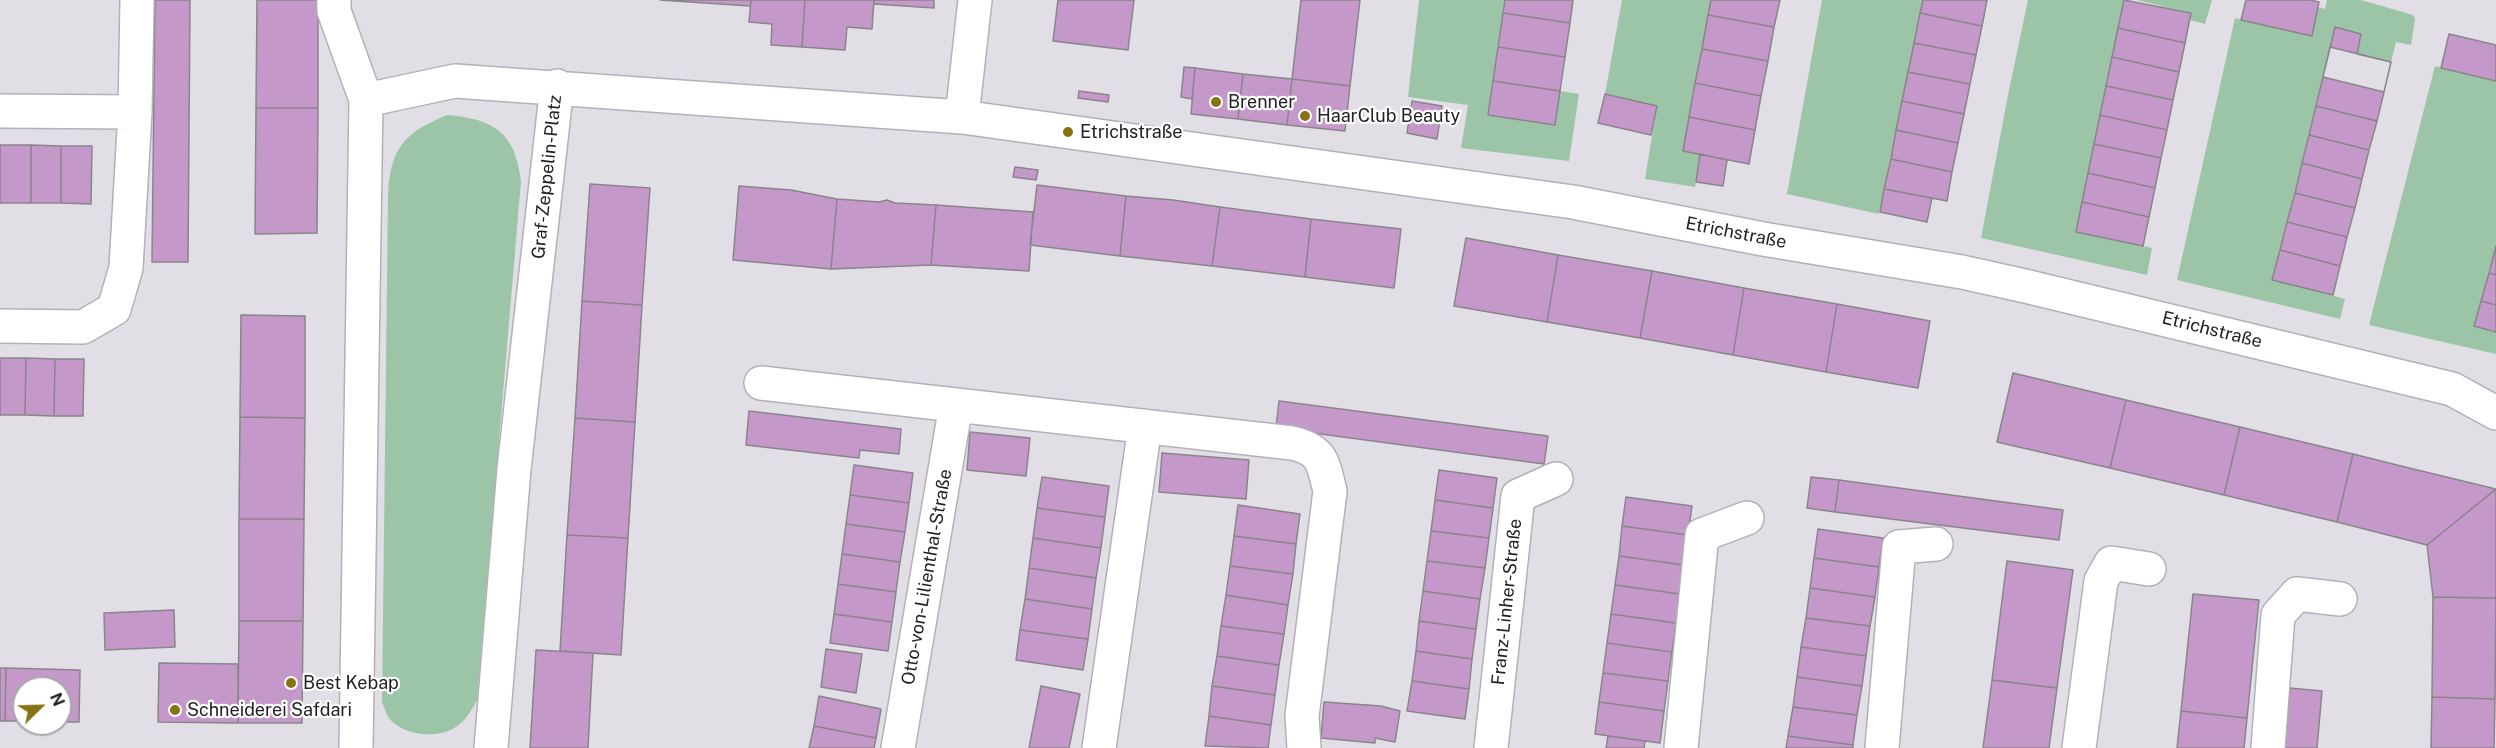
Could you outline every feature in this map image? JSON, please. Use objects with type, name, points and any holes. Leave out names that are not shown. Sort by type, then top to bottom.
[{"type":"street","points":[[0,326],[83,327],[114,309],[126,268],[135,112],[137,0]]},
{"type":"street","points":[[334,0],[334,11],[366,100],[356,748]]},
{"type":"street","points":[[962,117],[975,0]]},
{"type":"street","name":"Graf-Zeppelin-Platz","points":[[366,100],[455,81],[557,86],[514,469],[491,748]]},
{"type":"street","name":"Etrichstraße","points":[[557,86],[962,117],[1573,202],[1763,239],[1962,272],[2155,316],[2452,389],[2496,413]]},
{"type":"street","points":[[0,111],[135,112]]},
{"type":"street","points":[[761,383],[1293,443],[1310,447],[1320,456],[1330,491],[1302,716],[1304,748]]},
{"type":"street","name":"Otto-von-Lilienthal-Straße","points":[[898,748],[956,405]]},
{"type":"street","points":[[1099,748],[1145,426]]},
{"type":"street","name":"Franz-Linher-Straße","points":[[1491,748],[1518,496],[1556,479]]},
{"type":"street","points":[[1681,748],[1702,535],[1747,518]]},
{"type":"street","points":[[1882,748],[1899,547],[1936,544]]},
{"type":"street","points":[[2079,748],[2101,580],[2111,563],[2149,569]]},
{"type":"street","points":[[2268,748],[2278,615],[2297,594],[2340,599]]},
{"type":"green space","points":[[1419,0],[1505,0],[1489,115],[1560,91],[1579,94],[1569,161],[1461,148],[1468,105],[1408,97]]},
{"type":"green space","points":[[1622,0],[1711,0],[1683,151],[1700,154],[1695,187],[1645,179],[1657,106],[1605,94]]},
{"type":"green space","points":[[1822,0],[1923,0],[1879,214],[1787,194]]},
{"type":"green space","points":[[2028,0],[2124,0],[2076,231],[2152,248],[2147,275],[1981,238]]},
{"type":"green space","points":[[2137,0],[2212,0],[2205,24],[2190,20],[2191,13]]},
{"type":"green space","points":[[2327,0],[2361,0],[2413,15],[2415,19],[2411,45],[2396,42],[2391,62],[2357,54],[2361,34],[2335,27],[2273,279],[2345,299],[2340,319],[2177,280],[2235,18],[2311,36],[2318,7],[2325,9]]},
{"type":"green space","points":[[2435,66],[2496,81],[2496,246],[2474,326],[2496,332],[2496,354],[2369,325]]},
{"type":"green space","points":[[447,115],[478,120],[499,131],[514,151],[521,181],[477,700],[458,726],[441,733],[424,734],[406,730],[392,721],[382,702],[388,195],[392,165],[403,144],[420,128]]},
{"type":"building","points":[[155,0],[190,0],[188,262],[152,262]]},
{"type":"building","points":[[257,0],[318,0],[318,108],[256,108]]},
{"type":"building","points":[[660,0],[751,0],[750,6]]},
{"type":"building","points":[[751,0],[805,0],[802,47],[771,45],[772,24],[749,22]]},
{"type":"building","points":[[805,0],[874,0],[872,29],[847,27],[845,50],[802,47]]},
{"type":"building","points":[[874,0],[934,0],[934,8],[874,4]]},
{"type":"building","points":[[1058,0],[1134,0],[1128,50],[1053,41]]},
{"type":"building","points":[[1301,0],[1360,0],[1350,86],[1292,79]]},
{"type":"building","points":[[1505,0],[1573,0],[1570,23],[1503,13]]},
{"type":"building","points":[[1711,0],[1780,0],[1774,27],[1708,15]]},
{"type":"building","points":[[1923,0],[1987,0],[1982,26],[1920,13]]},
{"type":"building","points":[[2124,0],[2191,13],[2185,43],[2118,28]]},
{"type":"building","points":[[2246,0],[2319,2],[2312,36],[2241,20]]},
{"type":"building","points":[[1503,13],[1570,23],[1565,57],[1498,47]]},
{"type":"building","points":[[1920,13],[1982,26],[1976,55],[1914,43]]},
{"type":"building","points":[[1708,15],[1774,27],[1768,61],[1702,49]]},
{"type":"building","points":[[2335,27],[2361,34],[2357,54],[2391,62],[2384,92],[2323,77]]},
{"type":"building","points":[[2118,28],[2185,43],[2179,72],[2112,57]]},
{"type":"building","points":[[2449,34],[2496,45],[2496,81],[2441,68]]},
{"type":"building","points":[[1914,43],[1976,55],[1970,84],[1908,72]]},
{"type":"building","points":[[1498,47],[1565,57],[1560,91],[1493,81]]},
{"type":"building","points":[[2330,47],[2391,62],[2384,92],[2323,77]]},
{"type":"building","points":[[1702,49],[1768,61],[1761,96],[1695,83]]},
{"type":"building","points":[[2112,57],[2179,72],[2173,100],[2106,86]]},
{"type":"building","points":[[1184,67],[1195,68],[1192,99],[1181,97]]},
{"type":"building","points":[[1195,68],[1243,74],[1238,119],[1191,114]]},
{"type":"building","points":[[1908,72],[1970,84],[1964,114],[1902,101]]},
{"type":"building","points":[[1243,74],[1292,79],[1287,125],[1238,119]]},
{"type":"building","points":[[2323,77],[2384,92],[2377,121],[2316,106]]},
{"type":"building","points":[[1292,79],[1350,86],[1345,131],[1287,125]]},
{"type":"building","points":[[1493,81],[1560,91],[1555,125],[1488,115]]},
{"type":"building","points":[[1695,83],[1761,96],[1755,130],[1689,117]]},
{"type":"building","points":[[2106,86],[2173,100],[2167,130],[2100,115]]},
{"type":"building","points":[[1079,91],[1109,95],[1108,102],[1078,98]]},
{"type":"building","points":[[1605,94],[1657,106],[1651,135],[1598,123]]},
{"type":"building","points":[[1412,101],[1442,106],[1437,139],[1407,133]]},
{"type":"building","points":[[1902,101],[1964,114],[1958,143],[1896,130]]},
{"type":"building","points":[[2316,106],[2377,121],[2369,150],[2309,135]]},
{"type":"building","points":[[256,108],[318,108],[317,233],[255,234]]},
{"type":"building","points":[[2100,115],[2167,130],[2161,158],[2094,144]]},
{"type":"building","points":[[1689,117],[1755,130],[1749,164],[1683,151]]},
{"type":"building","points":[[1896,130],[1958,143],[1952,172],[1891,159]]},
{"type":"building","points":[[2309,135],[2369,150],[2362,179],[2302,163]]},
{"type":"building","points":[[2094,144],[2161,158],[2155,188],[2088,173]]},
{"type":"building","points":[[0,145],[31,145],[31,203],[0,203]]},
{"type":"building","points":[[31,145],[61,146],[61,203],[31,203]]},
{"type":"building","points":[[61,146],[92,146],[91,204],[61,203]]},
{"type":"building","points":[[1700,154],[1727,160],[1723,186],[1696,182]]},
{"type":"building","points":[[1891,159],[1952,172],[1947,201],[1884,189]]},
{"type":"building","points":[[2302,163],[2362,179],[2355,208],[2295,193]]},
{"type":"building","points":[[1015,167],[1038,170],[1036,180],[1013,177]]},
{"type":"building","points":[[2088,173],[2155,188],[2149,217],[2082,202]]},
{"type":"building","points":[[590,184],[650,188],[642,305],[582,301]]},
{"type":"building","points":[[1037,185],[1126,196],[1120,256],[1030,245]]},
{"type":"building","points":[[739,186],[791,190],[837,199],[831,269],[733,260]]},
{"type":"building","points":[[1884,189],[1932,198],[1927,222],[1880,212]]},
{"type":"building","points":[[2295,193],[2355,208],[2347,237],[2287,222]]},
{"type":"building","points":[[1126,196],[1220,207],[1212,266],[1120,256]]},
{"type":"building","points":[[837,199],[879,202],[887,200],[895,203],[936,205],[931,265],[831,269]]},
{"type":"building","points":[[2082,202],[2149,217],[2143,246],[2076,232]]},
{"type":"building","points":[[936,205],[1033,212],[1029,271],[931,265]]},
{"type":"building","points":[[1220,207],[1311,219],[1305,277],[1212,266]]},
{"type":"building","points":[[1311,219],[1401,229],[1394,288],[1305,277]]},
{"type":"building","points":[[2287,222],[2347,237],[2340,266],[2280,250]]},
{"type":"building","points":[[1466,238],[1558,255],[1547,322],[1454,306]]},
{"type":"building","points":[[2496,246],[2496,275],[2489,273]]},
{"type":"building","points":[[2280,250],[2340,266],[2333,295],[2272,280]]},
{"type":"building","points":[[1558,255],[1652,271],[1640,338],[1547,322]]},
{"type":"building","points":[[1652,271],[1744,288],[1733,355],[1640,338]]},
{"type":"building","points":[[2489,273],[2496,275],[2496,305],[2481,301]]},
{"type":"building","points":[[1744,288],[1837,304],[1826,372],[1733,355]]},
{"type":"building","points":[[582,301],[642,305],[635,422],[575,418]]},
{"type":"building","points":[[2481,301],[2496,305],[2496,332],[2474,326]]},
{"type":"building","points":[[1837,304],[1930,321],[1918,388],[1826,372]]},
{"type":"building","points":[[241,315],[305,316],[305,418],[240,417]]},
{"type":"building","points":[[0,358],[26,358],[25,415],[0,415]]},
{"type":"building","points":[[26,358],[55,359],[54,416],[25,415]]},
{"type":"building","points":[[55,359],[84,359],[83,416],[54,416]]},
{"type":"building","points":[[2013,373],[2126,400],[2110,468],[1997,442]]},
{"type":"building","points":[[2126,400],[2240,427],[2224,495],[2110,468]]},
{"type":"building","points":[[1279,401],[1548,436],[1544,464],[1276,428]]},
{"type":"building","points":[[749,411],[901,429],[899,454],[860,450],[859,458],[746,445]]},
{"type":"building","points":[[240,417],[305,418],[304,519],[239,519]]},
{"type":"building","points":[[575,418],[635,422],[628,538],[567,535]]},
{"type":"building","points":[[2240,427],[2353,454],[2337,522],[2224,495]]},
{"type":"building","points":[[970,432],[1030,438],[1026,476],[967,470]]},
{"type":"building","points":[[1162,453],[1249,460],[1246,499],[1159,492]]},
{"type":"building","points":[[2353,454],[2496,489],[2427,545],[2337,522]]},
{"type":"building","points":[[854,465],[913,473],[909,503],[850,495]]},
{"type":"building","points":[[1439,470],[1497,478],[1493,508],[1435,500]]},
{"type":"building","points":[[1042,477],[1109,486],[1105,517],[1037,508]]},
{"type":"building","points":[[1811,477],[1839,480],[1835,512],[1807,508]]},
{"type":"building","points":[[1839,480],[2063,510],[2059,540],[1835,512]]},
{"type":"building","points":[[2496,489],[2496,598],[2433,597],[2427,545]]},
{"type":"building","points":[[850,495],[909,503],[905,532],[846,524]]},
{"type":"building","points":[[1626,497],[1692,506],[1688,535],[1622,526]]},
{"type":"building","points":[[1435,500],[1493,508],[1489,538],[1431,531]]},
{"type":"building","points":[[1238,505],[1300,514],[1296,544],[1234,536]]},
{"type":"building","points":[[1037,508],[1105,517],[1101,548],[1033,538]]},
{"type":"building","points":[[239,519],[304,519],[303,621],[239,621]]},
{"type":"building","points":[[846,524],[905,532],[900,562],[842,554]]},
{"type":"building","points":[[1622,526],[1688,535],[1684,565],[1619,556]]},
{"type":"building","points":[[1818,529],[1883,538],[1879,567],[1814,558]]},
{"type":"building","points":[[1431,531],[1489,538],[1485,568],[1427,561]]},
{"type":"building","points":[[567,535],[628,538],[621,655],[560,651]]},
{"type":"building","points":[[1234,536],[1296,544],[1293,574],[1230,566]]},
{"type":"building","points":[[1033,538],[1101,548],[1096,578],[1029,568]]},
{"type":"building","points":[[842,554],[900,562],[896,592],[838,584]]},
{"type":"building","points":[[1619,556],[1684,565],[1680,594],[1615,585]]},
{"type":"building","points":[[1814,558],[1879,567],[1875,597],[1810,588]]},
{"type":"building","points":[[1427,561],[1485,568],[1480,599],[1423,591]]},
{"type":"building","points":[[2007,561],[2073,570],[2057,688],[1992,680]]},
{"type":"building","points":[[1230,566],[1293,574],[1288,605],[1226,595]]},
{"type":"building","points":[[1029,568],[1096,578],[1092,609],[1025,599]]},
{"type":"building","points":[[838,584],[896,592],[892,622],[834,614]]},
{"type":"building","points":[[1615,585],[1680,594],[1676,623],[1611,614]]},
{"type":"building","points":[[1810,588],[1875,597],[1870,626],[1806,618]]},
{"type":"building","points":[[1423,591],[1480,599],[1476,629],[1419,621]]},
{"type":"building","points":[[2193,594],[2259,600],[2247,718],[2181,711]]},
{"type":"building","points":[[1226,595],[1288,605],[1284,634],[1221,626]]},
{"type":"building","points":[[2433,597],[2496,598],[2495,699],[2432,697]]},
{"type":"building","points":[[1025,599],[1092,609],[1088,639],[1020,630]]},
{"type":"building","points":[[174,610],[175,647],[105,650],[104,613]]},
{"type":"building","points":[[834,614],[892,622],[888,651],[830,643]]},
{"type":"building","points":[[1611,614],[1676,623],[1672,652],[1607,643]]},
{"type":"building","points":[[1806,618],[1870,626],[1866,656],[1801,647]]},
{"type":"building","points":[[239,621],[303,621],[302,723],[238,723]]},
{"type":"building","points":[[1419,621],[1476,629],[1472,659],[1416,651]]},
{"type":"building","points":[[1221,626],[1284,634],[1279,665],[1217,656]]},
{"type":"building","points":[[1020,630],[1088,639],[1083,670],[1016,660]]},
{"type":"building","points":[[1607,643],[1672,652],[1668,681],[1603,673]]},
{"type":"building","points":[[1801,647],[1866,656],[1862,686],[1797,677]]},
{"type":"building","points":[[826,649],[862,654],[856,693],[821,687]]},
{"type":"building","points":[[536,650],[593,653],[588,748],[530,748]]},
{"type":"building","points":[[1416,651],[1472,659],[1469,689],[1412,681]]},
{"type":"building","points":[[1217,656],[1279,665],[1275,695],[1212,686]]},
{"type":"building","points":[[159,663],[238,664],[238,723],[158,722]]},
{"type":"building","points":[[0,668],[6,668],[5,721],[0,721]]},
{"type":"building","points":[[6,668],[80,670],[79,722],[72,722],[72,676],[12,676],[12,721],[5,721]]},
{"type":"building","points":[[1603,673],[1668,681],[1664,711],[1599,702]]},
{"type":"building","points":[[1797,677],[1862,686],[1857,715],[1793,707]]},
{"type":"building","points":[[1992,680],[2057,688],[2049,748],[1983,748]]},
{"type":"building","points":[[1412,681],[1469,689],[1465,719],[1407,711]]},
{"type":"building","points":[[1041,686],[1080,694],[1069,748],[1029,748]]},
{"type":"building","points":[[1212,686],[1275,695],[1271,725],[1209,716]]},
{"type":"building","points":[[2290,688],[2322,691],[2317,748],[2285,748]]},
{"type":"building","points":[[819,696],[881,709],[876,738],[814,726]]},
{"type":"building","points":[[2432,697],[2495,699],[2494,748],[2431,748]]},
{"type":"building","points":[[1324,702],[1381,706],[1400,711],[1395,742],[1375,738],[1375,743],[1321,738]]},
{"type":"building","points":[[1599,702],[1664,711],[1660,743],[1595,734]]},
{"type":"building","points":[[1793,707],[1857,715],[1853,745],[1788,736]]},
{"type":"building","points":[[2181,711],[2247,718],[2244,748],[2177,748]]},
{"type":"building","points":[[1209,716],[1271,725],[1268,748],[1205,746]]},
{"type":"building","points":[[814,726],[876,738],[874,748],[809,748]]},
{"type":"building","points":[[1608,736],[1645,741],[1644,748],[1606,748]]},
{"type":"building","points":[[1788,736],[1853,745],[1853,748],[1786,748]]},
{"type":"place","name":"Brenner","points":[[1216,102]]},
{"type":"place","name":"HaarClub Beauty","points":[[1305,116]]},
{"type":"place","name":"Etrichstraße","points":[[1068,132]]},
{"type":"place","name":"Best Kebap","points":[[291,683]]},
{"type":"place","name":"Schneiderei Safdari","points":[[175,710]]}]
